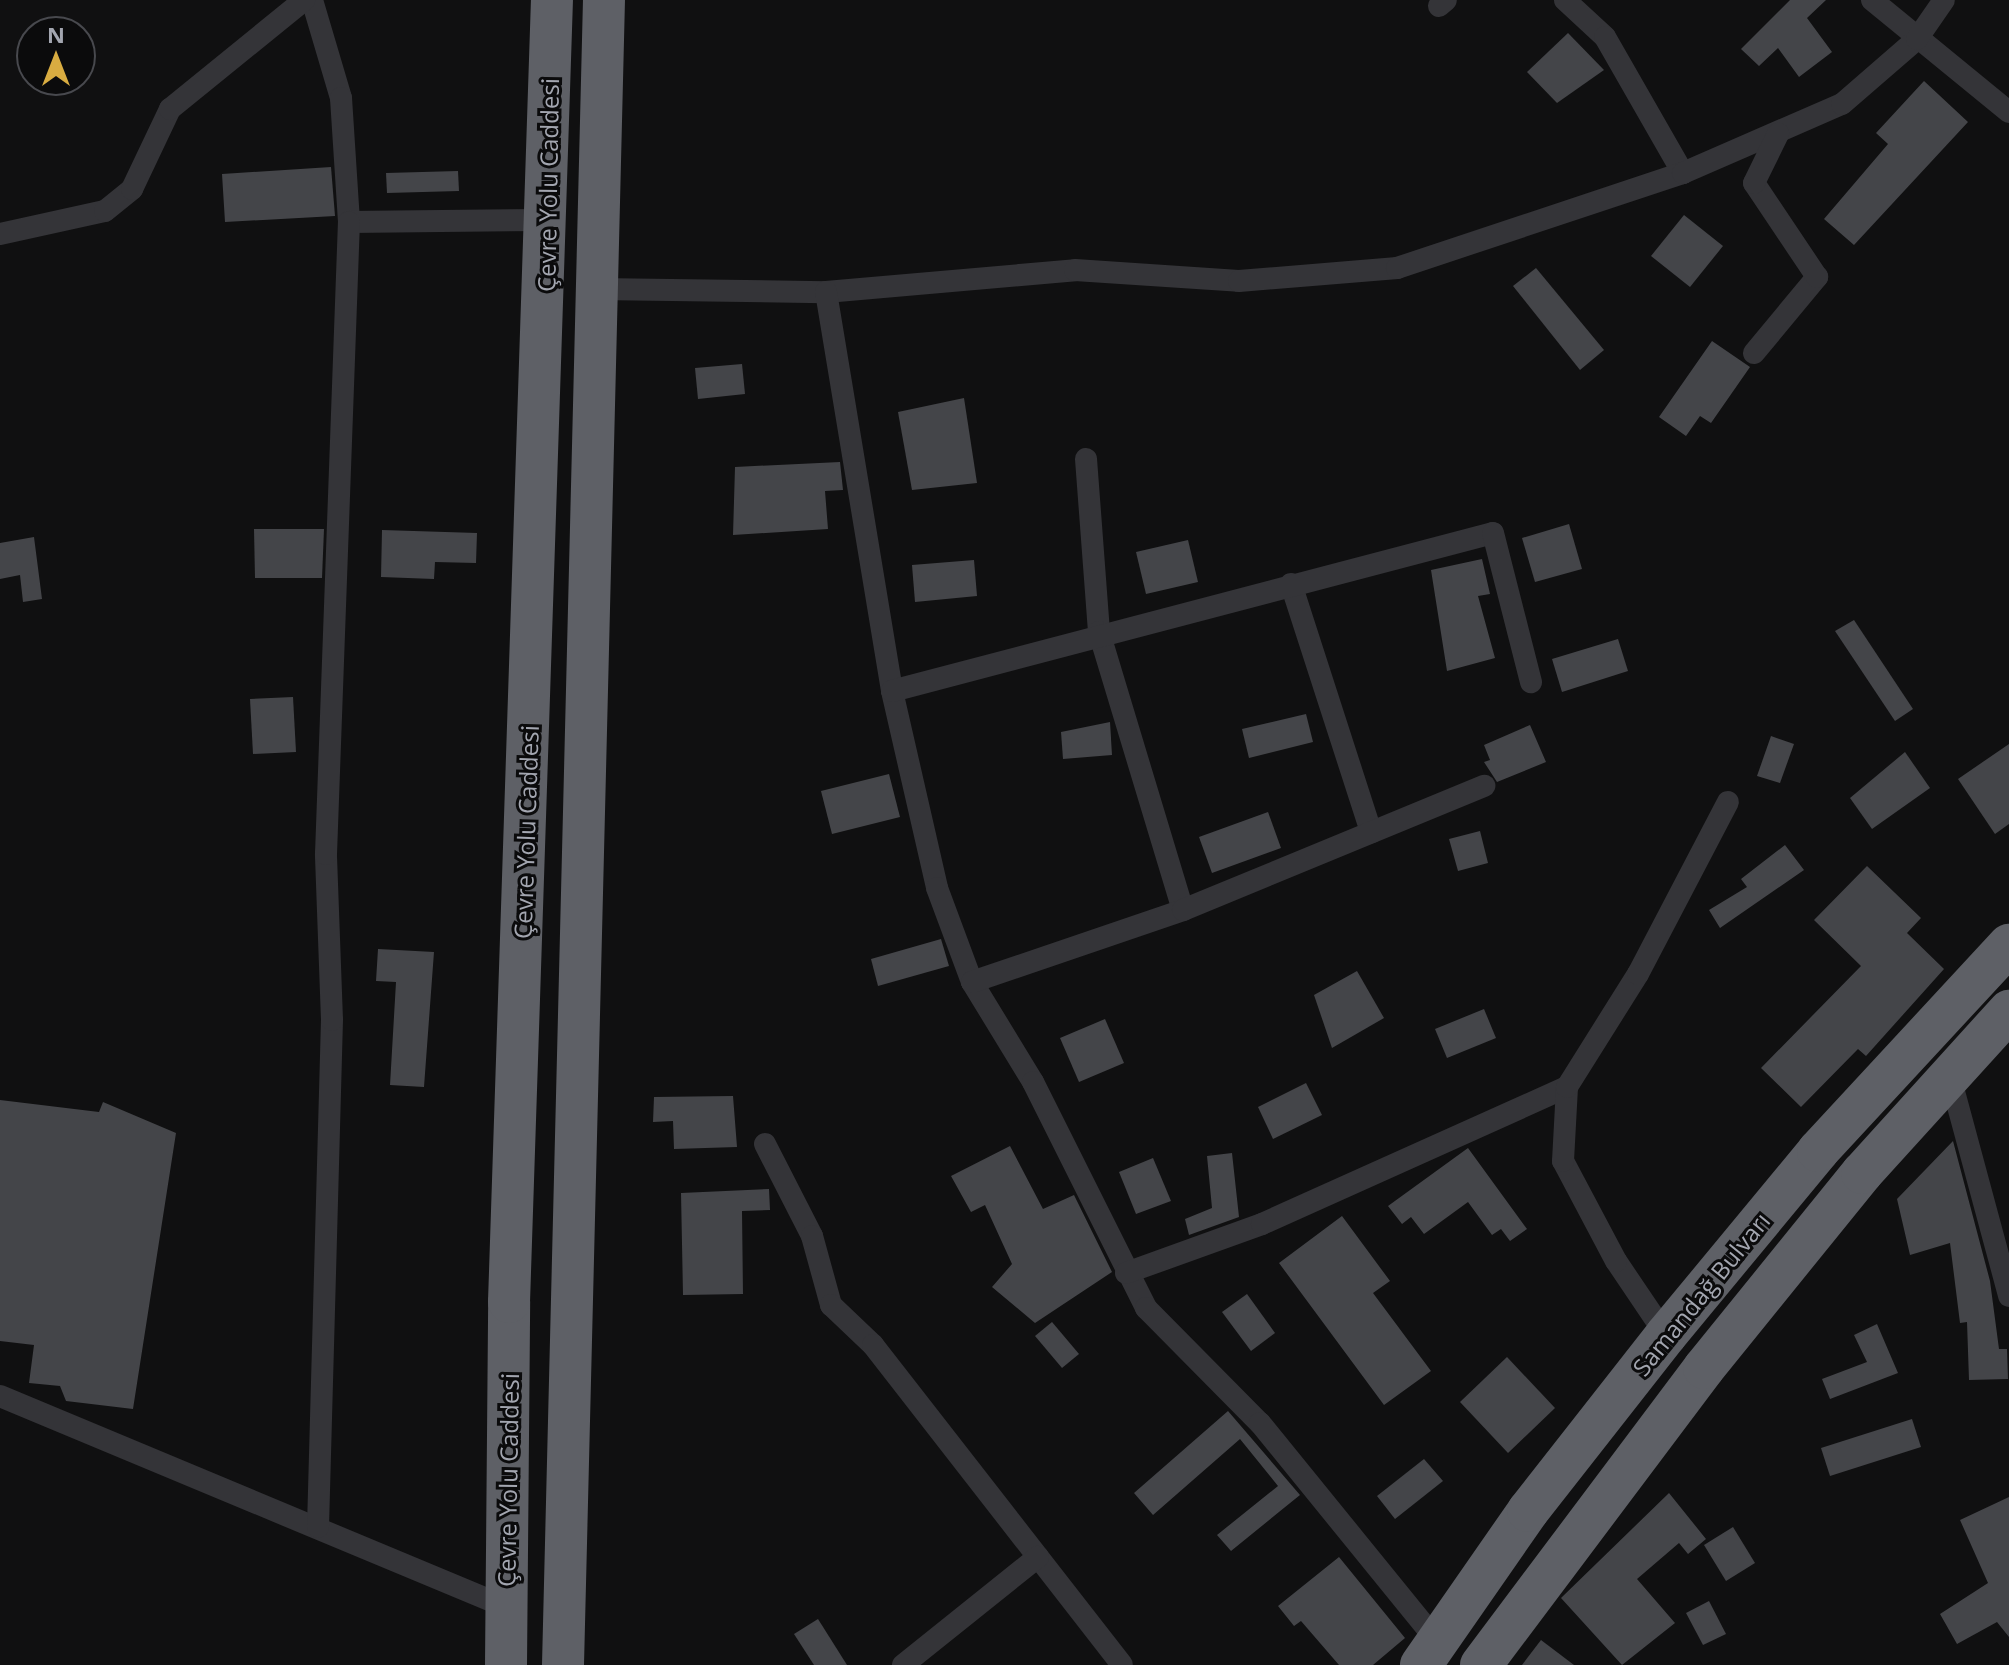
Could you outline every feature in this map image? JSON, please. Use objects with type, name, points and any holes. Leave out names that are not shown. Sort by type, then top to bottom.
[{"type":"highway","name":"Çevre Yolu Caddesi","points":[[506,1665],[509,1302],[548,220],[552,0]]},
{"type":"highway","points":[[563,1665],[604,0]]},
{"type":"highway","name":"Samandağ Bulvarı","points":[[1429,1654],[1528,1511],[1666,1335],[1818,1151],[2009,945]]},
{"type":"highway","name":"Samandağ Bulvarı","points":[[1481,1665],[1704,1368],[1949,1073],[2009,1011]]},
{"type":"street","points":[[0,234],[105,211],[132,189],[170,109],[304,0]]},
{"type":"street","points":[[312,0],[341,98],[349,222],[326,854],[332,1020],[318,1527]]},
{"type":"street","points":[[1565,0],[1605,37],[1683,173]]},
{"type":"street","points":[[1872,0],[2009,112]]},
{"type":"street","points":[[597,289],[826,292],[1075,270],[1197,280],[1336,277],[1397,268],[1683,173],[1842,104],[1917,39],[1944,0]]},
{"type":"street","points":[[1754,353],[1817,277],[1754,183],[1778,134]]},
{"type":"street","points":[[349,222],[548,220]]},
{"type":"street","points":[[826,292],[892,691],[937,888],[972,982],[1033,1082],[1126,1273],[1184,1354],[1260,1423],[1429,1654]]},
{"type":"street","points":[[1086,459],[1099,632],[1183,910]]},
{"type":"street","points":[[892,691],[1099,632],[1493,533],[1531,682]]},
{"type":"street","points":[[1291,584],[1371,832]]},
{"type":"street","points":[[972,982],[1183,910],[1484,786]]},
{"type":"street","points":[[1666,1335],[1563,1161],[1567,1087],[1638,974],[1728,802]]},
{"type":"street","points":[[1949,1073],[2009,1296]]},
{"type":"street","points":[[1126,1273],[1262,1224],[1567,1087]]},
{"type":"street","points":[[765,1144],[812,1236],[831,1305],[873,1345],[1122,1665]]},
{"type":"street","points":[[0,1396],[506,1607]]},
{"type":"street","points":[[903,1665],[1038,1557]]},
{"type":"building","points":[[1790,0],[1826,0],[1807,18],[1832,52],[1799,77],[1778,48],[1759,66],[1741,49]]},
{"type":"building","points":[[1568,33],[1604,70],[1557,103],[1527,72]]},
{"type":"building","points":[[1924,81],[1968,122],[1854,245],[1824,219],[1888,144],[1876,133]]},
{"type":"building","points":[[331,167],[335,216],[225,222],[222,174]]},
{"type":"building","points":[[458,171],[459,191],[387,193],[386,173]]},
{"type":"building","points":[[1684,215],[1723,246],[1690,287],[1651,256]]},
{"type":"building","points":[[1536,268],[1604,350],[1580,370],[1513,286]]},
{"type":"building","points":[[1712,341],[1750,367],[1711,423],[1700,416],[1686,436],[1659,417]]},
{"type":"building","points":[[742,364],[745,394],[698,399],[695,368]]},
{"type":"building","points":[[964,398],[977,483],[912,490],[898,412]]},
{"type":"building","points":[[840,462],[843,490],[825,491],[828,529],[733,535],[735,467]]},
{"type":"building","points":[[1569,524],[1582,569],[1535,582],[1522,538]]},
{"type":"building","points":[[254,529],[324,529],[322,578],[255,578]]},
{"type":"building","points":[[382,530],[477,533],[476,563],[435,562],[434,579],[381,577]]},
{"type":"building","points":[[34,537],[42,599],[23,602],[20,575],[0,579],[0,543]]},
{"type":"building","points":[[1188,540],[1198,582],[1146,594],[1136,552]]},
{"type":"building","points":[[1482,559],[1490,594],[1478,596],[1495,658],[1447,671],[1431,570]]},
{"type":"building","points":[[974,560],[977,596],[915,602],[912,565]]},
{"type":"building","points":[[1854,620],[1913,709],[1895,721],[1835,631]]},
{"type":"building","points":[[1618,639],[1628,671],[1562,692],[1552,659]]},
{"type":"building","points":[[293,697],[296,752],[253,754],[250,699]]},
{"type":"building","points":[[1306,714],[1313,742],[1249,758],[1242,729]]},
{"type":"building","points":[[1110,722],[1112,755],[1063,759],[1061,732]]},
{"type":"building","points":[[1530,725],[1546,762],[1497,782],[1484,762],[1490,760],[1484,745]]},
{"type":"building","points":[[1771,736],[1794,744],[1780,783],[1757,776]]},
{"type":"building","points":[[2009,744],[2009,824],[1995,834],[1958,779]]},
{"type":"building","points":[[1905,752],[1930,788],[1872,829],[1850,798]]},
{"type":"building","points":[[889,774],[900,817],[832,834],[821,791]]},
{"type":"building","points":[[1268,812],[1281,848],[1212,873],[1199,837]]},
{"type":"building","points":[[1480,831],[1488,863],[1458,871],[1449,839]]},
{"type":"building","points":[[1785,845],[1804,870],[1720,928],[1709,910],[1747,887],[1741,879]]},
{"type":"building","points":[[1867,866],[1921,918],[1907,933],[1944,969],[1866,1056],[1858,1049],[1801,1107],[1761,1068],[1861,966],[1814,920]]},
{"type":"building","points":[[941,939],[949,966],[878,986],[871,959]]},
{"type":"building","points":[[378,949],[434,952],[424,1087],[390,1085],[396,982],[376,981]]},
{"type":"building","points":[[1357,971],[1384,1018],[1332,1048],[1314,995]]},
{"type":"building","points":[[1484,1009],[1496,1038],[1447,1058],[1435,1029]]},
{"type":"building","points":[[1105,1019],[1124,1063],[1079,1082],[1060,1038]]},
{"type":"building","points":[[1306,1083],[1322,1115],[1273,1139],[1258,1107]]},
{"type":"building","points":[[733,1096],[737,1147],[674,1149],[673,1121],[653,1122],[654,1097]]},
{"type":"building","points":[[0,1100],[99,1112],[103,1102],[176,1133],[133,1409],[66,1401],[60,1386],[29,1383],[34,1345],[0,1341]]},
{"type":"building","points":[[1953,1141],[1990,1281],[1999,1349],[2007,1349],[2008,1379],[1969,1380],[1967,1322],[1960,1323],[1950,1243],[1910,1255],[1897,1199]]},
{"type":"building","points":[[1010,1146],[1043,1209],[1074,1195],[1112,1272],[1035,1323],[992,1287],[1012,1264],[985,1205],[971,1212],[951,1176]]},
{"type":"building","points":[[1468,1148],[1527,1229],[1510,1241],[1501,1229],[1492,1235],[1468,1202],[1424,1234],[1411,1217],[1402,1224],[1388,1206]]},
{"type":"building","points":[[1232,1153],[1239,1217],[1189,1235],[1185,1219],[1212,1208],[1207,1156]]},
{"type":"building","points":[[1153,1158],[1171,1201],[1136,1214],[1119,1172]]},
{"type":"building","points":[[769,1189],[770,1210],[742,1211],[743,1294],[683,1295],[681,1193]]},
{"type":"building","points":[[1342,1216],[1390,1281],[1373,1293],[1431,1371],[1384,1405],[1279,1263]]},
{"type":"building","points":[[1247,1294],[1275,1333],[1251,1351],[1222,1312]]},
{"type":"building","points":[[1052,1322],[1079,1354],[1062,1368],[1035,1336]]},
{"type":"building","points":[[1877,1324],[1898,1373],[1830,1399],[1822,1379],[1867,1362],[1854,1335]]},
{"type":"building","points":[[1507,1357],[1555,1408],[1508,1453],[1460,1402]]},
{"type":"building","points":[[1228,1411],[1300,1495],[1231,1551],[1217,1535],[1278,1486],[1240,1439],[1153,1515],[1134,1493]]},
{"type":"building","points":[[1912,1419],[1921,1447],[1830,1476],[1821,1448]]},
{"type":"building","points":[[1424,1459],[1443,1481],[1395,1519],[1377,1496]]},
{"type":"building","points":[[1669,1493],[1706,1539],[1688,1554],[1679,1543],[1637,1579],[1675,1623],[1622,1665],[1561,1598]]},
{"type":"building","points":[[2009,1497],[2009,1637],[1997,1622],[1957,1644],[1940,1614],[1988,1583],[1960,1520]]},
{"type":"building","points":[[1733,1527],[1755,1563],[1726,1581],[1704,1545]]},
{"type":"building","points":[[1339,1557],[1405,1638],[1373,1665],[1339,1665],[1301,1621],[1294,1626],[1278,1606]]},
{"type":"building","points":[[1709,1601],[1726,1634],[1703,1645],[1686,1613]]},
{"type":"building","points":[[818,1619],[847,1665],[814,1665],[794,1634]]},
{"type":"building","points":[[1541,1640],[1574,1665],[1522,1665]]}]
